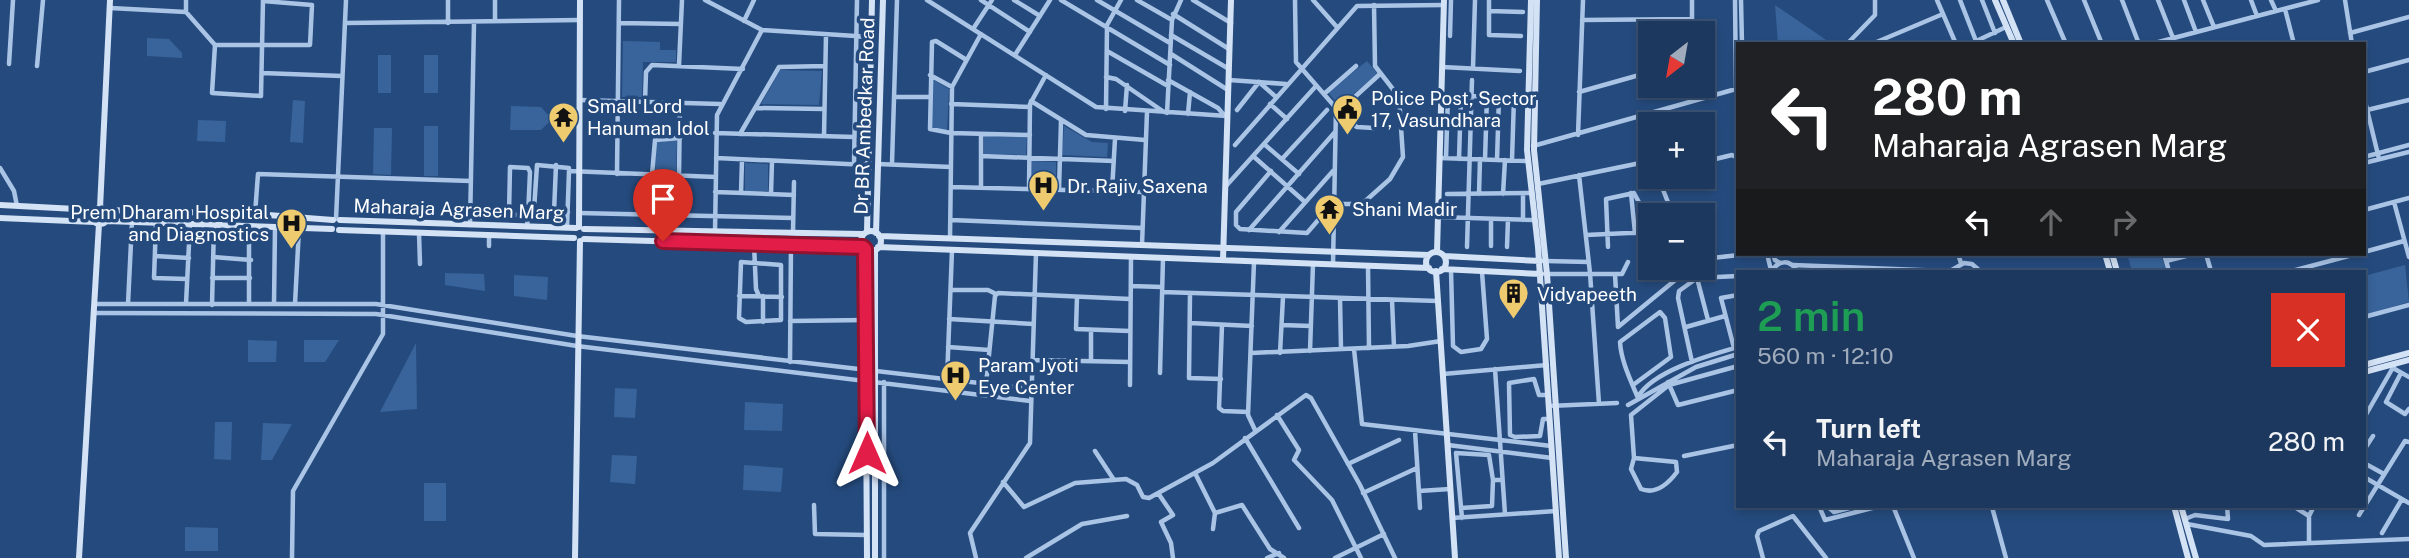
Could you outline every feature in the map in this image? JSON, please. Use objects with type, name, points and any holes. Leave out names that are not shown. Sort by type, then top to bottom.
[{"type":"street","points":[[9,64],[13,0]]},
{"type":"street","points":[[37,66],[43,0]]},
{"type":"street","points":[[102,0],[186,12]]},
{"type":"street","points":[[186,0],[186,12],[215,45],[212,93],[261,96],[262,73],[262,44],[263,0],[311,4],[311,44],[262,44],[215,45]]},
{"type":"street","points":[[336,220],[346,0]]},
{"type":"street","points":[[448,23],[449,0]]},
{"type":"street","points":[[495,0],[495,21]]},
{"type":"street","points":[[580,0],[580,228]]},
{"type":"street","points":[[617,174],[619,0]]},
{"type":"street","points":[[679,65],[682,0]]},
{"type":"street","points":[[705,0],[762,30],[871,37]]},
{"type":"street","points":[[744,21],[754,0]]},
{"type":"street","points":[[854,164],[857,0]]},
{"type":"street","name":"Dr BR Ambedkar Road","points":[[864,248],[872,0]]},
{"type":"street","name":"Dr BR Ambedkar Road","points":[[877,248],[883,0]]},
{"type":"street","points":[[892,164],[897,0]]},
{"type":"street","points":[[927,0],[1096,107],[1226,116]]},
{"type":"street","points":[[981,0],[990,3],[1030,32]]},
{"type":"street","points":[[1014,0],[1040,16]]},
{"type":"street","points":[[1016,55],[1050,0]]},
{"type":"street","points":[[1061,0],[1170,65]]},
{"type":"street","points":[[1097,0],[1170,43]]},
{"type":"street","points":[[1106,109],[1108,29],[1121,0]]},
{"type":"street","points":[[1137,0],[1230,49]]},
{"type":"street","points":[[1166,113],[1172,17],[1181,0]]},
{"type":"street","points":[[1193,0],[1231,23]]},
{"type":"street","points":[[1295,0],[1294,57],[1299,68],[1334,104],[1336,114],[1332,204],[1333,265]]},
{"type":"street","points":[[1313,0],[1336,26]]},
{"type":"street","points":[[1450,36],[1451,0]]},
{"type":"street","points":[[1472,68],[1475,0]]},
{"type":"street","points":[[1489,0],[1489,35],[1521,36]]},
{"type":"street","points":[[1531,0],[1530,146],[1542,261],[1557,482],[1566,558]]},
{"type":"street","points":[[1537,0],[1528,161],[1534,188],[1535,220],[1542,261]]},
{"type":"street","points":[[1578,135],[1583,0]]},
{"type":"street","points":[[1582,20],[1692,19],[1692,0]]},
{"type":"street","points":[[1530,146],[1578,135],[1736,89],[1735,0]]},
{"type":"street","points":[[1741,0],[1741,42]]},
{"type":"street","points":[[1849,42],[1875,15],[1875,0]]},
{"type":"street","points":[[1937,0],[1955,42]]},
{"type":"street","points":[[1960,0],[1976,41],[2007,27]]},
{"type":"street","points":[[1982,0],[1995,33]]},
{"type":"street","points":[[1995,0],[2013,42]]},
{"type":"street","points":[[2003,0],[2020,42]]},
{"type":"street","points":[[2047,0],[2065,42]]},
{"type":"street","points":[[2084,0],[2101,42]]},
{"type":"street","points":[[2122,0],[2138,42]]},
{"type":"street","points":[[2158,0],[2173,38]]},
{"type":"street","points":[[2184,0],[2196,32]]},
{"type":"street","points":[[2203,0],[2214,27]]},
{"type":"street","points":[[2251,0],[2257,16]]},
{"type":"street","points":[[2271,0],[2276,11]]},
{"type":"street","points":[[2158,42],[2285,9],[2298,2],[2318,0]]},
{"type":"street","points":[[2345,0],[2352,42]]},
{"type":"street","points":[[1223,260],[1231,23],[1229,1]]},
{"type":"street","points":[[1235,145],[1299,68],[1356,6],[1444,2],[1443,158]]},
{"type":"street","points":[[79,558],[110,3]]},
{"type":"street","points":[[973,29],[990,3]]},
{"type":"street","points":[[1271,172],[1236,212],[1238,228],[1249,231],[1307,233],[1332,204],[1362,204],[1390,179],[1401,162],[1400,102],[1374,62],[1374,5]]},
{"type":"street","points":[[2285,9],[2293,42]]},
{"type":"street","points":[[1488,11],[1523,12]]},
{"type":"street","points":[[1877,42],[1943,14]]},
{"type":"street","points":[[2350,33],[2409,17]]},
{"type":"street","points":[[345,23],[580,20]]},
{"type":"street","points":[[470,225],[474,23]]},
{"type":"street","points":[[619,23],[681,23]]},
{"type":"street","points":[[715,233],[715,133],[720,104],[743,69],[762,30]]},
{"type":"street","points":[[950,238],[952,87],[965,58],[981,34]]},
{"type":"street","points":[[824,136],[826,35]]},
{"type":"street","points":[[1171,35],[1229,69]]},
{"type":"street","points":[[965,58],[933,41],[930,129],[951,133],[1030,135]]},
{"type":"street","points":[[1107,51],[1168,87]]},
{"type":"street","points":[[1170,54],[1228,90]]},
{"type":"street","points":[[2366,71],[2409,60]]},
{"type":"street","points":[[645,102],[649,66],[743,69]]},
{"type":"street","points":[[740,134],[779,67],[825,66]]},
{"type":"street","points":[[1324,93],[1356,66]]},
{"type":"street","points":[[1442,66],[1520,71]]},
{"type":"street","points":[[262,73],[342,76]]},
{"type":"street","points":[[1336,114],[1380,74]]},
{"type":"street","points":[[930,75],[952,87]]},
{"type":"street","points":[[1028,189],[1031,104],[1046,75]]},
{"type":"street","points":[[1580,92],[1638,75]]},
{"type":"street","points":[[1106,77],[1127,85],[1166,113]]},
{"type":"street","points":[[1168,80],[1226,116]]},
{"type":"street","points":[[1229,80],[1286,84]]},
{"type":"street","points":[[1467,247],[1472,80]]},
{"type":"street","points":[[1259,82],[1276,97]]},
{"type":"street","points":[[1237,110],[1259,82]]},
{"type":"street","points":[[1125,111],[1127,85]]},
{"type":"street","points":[[1226,187],[1316,86]]},
{"type":"street","points":[[1188,114],[1190,92]]},
{"type":"street","points":[[1436,270],[1446,262],[1441,254],[1437,216],[1446,95],[1517,98],[1512,160]]},
{"type":"street","points":[[1459,159],[1461,95]]},
{"type":"street","points":[[1479,194],[1487,96]]},
{"type":"street","points":[[894,97],[930,97]]},
{"type":"street","points":[[1497,160],[1499,97]]},
{"type":"street","points":[[579,100],[720,104]]},
{"type":"street","points":[[2367,110],[2409,100]]},
{"type":"street","points":[[679,176],[680,103]]},
{"type":"street","points":[[951,104],[1031,104],[1086,135],[1145,140]]},
{"type":"street","points":[[1270,104],[1287,119]]},
{"type":"street","points":[[2366,106],[2378,156]]},
{"type":"street","points":[[755,108],[824,109]]},
{"type":"street","points":[[1282,159],[1327,110]]},
{"type":"street","points":[[1142,245],[1147,112]]},
{"type":"street","points":[[1336,114],[1357,127],[1374,128]]},
{"type":"street","points":[[1059,190],[1062,121]]},
{"type":"street","points":[[1249,231],[1335,132]]},
{"type":"street","points":[[715,133],[854,137]]},
{"type":"street","points":[[981,134],[981,187]]},
{"type":"street","points":[[652,175],[655,140],[680,138]]},
{"type":"street","points":[[1112,191],[1115,139]]},
{"type":"street","points":[[1264,144],[1298,174]]},
{"type":"street","points":[[2366,162],[2409,145]]},
{"type":"street","points":[[2366,157],[2409,152]]},
{"type":"street","points":[[1715,159],[1732,155],[1736,157]]},
{"type":"street","points":[[981,156],[1114,161]]},
{"type":"street","points":[[1253,156],[1305,202]]},
{"type":"street","points":[[716,158],[868,165]]},
{"type":"street","points":[[1443,158],[1528,161]]},
{"type":"street","points":[[741,160],[741,193]]},
{"type":"street","points":[[1503,194],[1505,160]]},
{"type":"street","points":[[771,194],[772,161]]},
{"type":"street","points":[[1447,194],[1523,194],[1534,188],[1579,175],[1638,163]]},
{"type":"street","points":[[878,164],[951,167]]},
{"type":"street","points":[[567,228],[568,212],[569,171],[567,166],[538,165],[535,168],[534,210],[568,212]]},
{"type":"street","points":[[554,212],[556,165]]},
{"type":"street","points":[[527,227],[528,216],[530,172],[528,168],[510,167],[509,214],[528,216]]},
{"type":"street","points":[[0,168],[14,191],[17,206]]},
{"type":"street","points":[[569,171],[716,177]]},
{"type":"street","points":[[1278,232],[1333,171]]},
{"type":"street","points":[[255,214],[258,174],[471,181]]},
{"type":"street","points":[[1579,175],[1590,273],[1599,404]]},
{"type":"street","points":[[793,232],[794,182]]},
{"type":"street","points":[[951,187],[1143,192]]},
{"type":"street","points":[[715,192],[794,195]]},
{"type":"street","points":[[1631,193],[1635,233]]},
{"type":"street","points":[[1608,247],[1605,200],[1631,193],[1637,195],[1641,203]]},
{"type":"street","points":[[1522,220],[1523,194]]},
{"type":"street","points":[[2366,209],[2409,198]]},
{"type":"street","points":[[2394,202],[2409,257]]},
{"type":"street","name":"Maharaja Agrasen Marg","points":[[0,205],[527,227],[715,233],[865,233],[1429,255]]},
{"type":"street","points":[[0,218],[97,223],[107,221],[100,209]]},
{"type":"street","points":[[579,213],[793,218]]},
{"type":"street","points":[[652,230],[653,216]]},
{"type":"street","points":[[1437,216],[1535,220]]},
{"type":"street","points":[[1491,218],[1491,246]]},
{"type":"street","points":[[1507,247],[1508,219]]},
{"type":"street","name":"Maharaja Agrasen Marg","points":[[336,220],[336,230]]},
{"type":"street","points":[[951,220],[1142,228]]},
{"type":"street","name":"Maharaja Agrasen Marg","points":[[107,221],[1036,253],[1368,266],[1400,271],[1543,274]]},
{"type":"street","points":[[128,304],[131,222]]},
{"type":"street","points":[[156,223],[154,279],[187,279]]},
{"type":"street","points":[[186,304],[190,224]]},
{"type":"street","points":[[212,304],[214,225]]},
{"type":"street","points":[[249,226],[249,304]]},
{"type":"street","points":[[274,304],[275,227]]},
{"type":"street","points":[[295,304],[299,228]]},
{"type":"street","name":"Maharaja Agrasen Marg","points":[[579,239],[580,228]]},
{"type":"street","name":"Maharaja Agrasen Marg","points":[[579,239],[580,228]]},
{"type":"street","points":[[292,558],[293,491],[380,340],[383,316],[383,232]]},
{"type":"street","points":[[419,233],[420,264]]},
{"type":"street","points":[[1586,235],[1638,233]]},
{"type":"street","points":[[489,235],[489,246]]},
{"type":"street","points":[[575,558],[579,239]]},
{"type":"street","points":[[2366,250],[2404,241]]},
{"type":"street","points":[[754,243],[756,289],[761,296],[763,321]]},
{"type":"street","points":[[790,362],[791,244]]},
{"type":"street","points":[[864,248],[866,380],[875,558]]},
{"type":"street","points":[[867,558],[875,381],[877,248]]},
{"type":"street","points":[[947,380],[952,250]]},
{"type":"street","points":[[976,558],[970,533],[1030,443],[1036,253]]},
{"type":"street","points":[[1436,270],[1426,263],[1429,255],[1589,262]]},
{"type":"street","points":[[1715,258],[1736,255]]},
{"type":"street","points":[[1773,256],[1774,260],[1780,263],[1793,265],[1920,270]]},
{"type":"street","points":[[1959,256],[1961,264]]},
{"type":"street","points":[[2165,256],[2169,270]]},
{"type":"street","points":[[2166,261],[2186,256]]},
{"type":"street","points":[[2296,270],[2348,256]]},
{"type":"street","points":[[155,257],[189,258]]},
{"type":"street","points":[[213,257],[251,260]]},
{"type":"street","points":[[1130,385],[1132,257]]},
{"type":"street","points":[[1160,373],[1163,258]]},
{"type":"street","points":[[1254,262],[1248,412],[1255,430]]},
{"type":"street","points":[[1543,274],[1623,274],[1628,262]]},
{"type":"street","points":[[1773,270],[1780,263]]},
{"type":"street","points":[[740,264],[781,265],[781,320],[740,320],[739,296],[740,264]]},
{"type":"street","points":[[1310,351],[1313,264]]},
{"type":"street","points":[[1952,270],[1961,264],[1972,264],[1979,270]]},
{"type":"street","points":[[1793,265],[1796,270]]},
{"type":"street","points":[[1368,266],[1369,348]]},
{"type":"street","points":[[1436,270],[1455,558]]},
{"type":"street","points":[[1451,270],[1453,346],[1461,352],[1481,349],[1488,339],[1482,272]]},
{"type":"street","points":[[1615,274],[1618,327],[1675,280]]},
{"type":"street","points":[[1715,277],[1736,276]]},
{"type":"street","points":[[212,278],[250,278]]},
{"type":"street","points":[[1692,362],[1678,294],[1695,280]]},
{"type":"street","points":[[1698,280],[1708,320]]},
{"type":"street","points":[[1130,286],[1190,293],[1438,301]]},
{"type":"street","points":[[951,290],[988,290],[996,295],[1130,299]]},
{"type":"street","points":[[1190,293],[1189,378],[1221,379]]},
{"type":"street","points":[[986,384],[996,295]]},
{"type":"street","points":[[1634,458],[1674,460],[1677,472],[1662,487],[1645,491],[1633,475],[1631,466],[1634,458],[1630,418],[1667,380],[1692,362],[1736,347],[1725,316],[1722,296],[1736,295]]},
{"type":"street","points":[[739,296],[782,297]]},
{"type":"street","points":[[1077,297],[1075,327],[1130,331]]},
{"type":"street","points":[[1280,353],[1283,297]]},
{"type":"street","points":[[1340,298],[1341,349]]},
{"type":"street","points":[[1392,300],[1394,347]]},
{"type":"street","points":[[94,304],[383,306],[577,336],[1030,389]]},
{"type":"street","points":[[2366,316],[2409,305]]},
{"type":"street","points":[[1633,385],[1671,357],[1665,318],[1660,312],[1620,342],[1633,385],[1638,398]]},
{"type":"street","points":[[93,313],[383,316],[577,346],[1030,401]]},
{"type":"street","points":[[1686,327],[1725,316]]},
{"type":"street","points":[[949,319],[1033,324]]},
{"type":"street","points":[[790,321],[866,320]]},
{"type":"street","points":[[484,331],[486,322]]},
{"type":"street","points":[[1190,323],[1252,326]]},
{"type":"street","points":[[1282,324],[1311,326]]},
{"type":"street","points":[[1222,325],[1220,409],[1248,412]]},
{"type":"street","points":[[1091,330],[1091,361]]},
{"type":"street","points":[[1251,353],[1394,347],[1441,341]]},
{"type":"street","points":[[948,347],[989,350]]},
{"type":"street","points":[[1354,349],[1361,423],[1551,446]]},
{"type":"street","points":[[2366,414],[2394,363],[2409,353]]},
{"type":"street","points":[[1628,405],[1642,392],[1667,380],[1696,367],[1736,355]]},
{"type":"street","points":[[1032,360],[1130,362]]},
{"type":"street","points":[[2366,371],[2409,360]]},
{"type":"street","points":[[797,362],[797,372]]},
{"type":"street","points":[[2366,365],[2394,363]]},
{"type":"street","points":[[2394,363],[2401,373],[2409,377]]},
{"type":"street","points":[[1443,374],[1549,365]]},
{"type":"street","points":[[1549,365],[1548,395],[1552,406],[1551,446],[1557,482],[1559,558]]},
{"type":"street","points":[[1667,380],[1736,366]]},
{"type":"street","points":[[1495,369],[1505,514]]},
{"type":"street","points":[[2401,373],[2386,402],[2405,414],[2409,409]]},
{"type":"street","points":[[1548,395],[1539,395],[1534,379],[1509,383],[1510,435],[1515,438],[1540,436],[1543,419],[1550,419]]},
{"type":"street","points":[[1667,380],[1678,405],[1736,390]]},
{"type":"street","points":[[884,382],[884,558]]},
{"type":"street","points":[[1003,482],[1021,505],[1028,507],[1069,484],[1114,480],[1130,480],[1145,499],[1195,473],[1303,396],[1309,396],[1363,492],[1395,558]]},
{"type":"street","points":[[1552,406],[1617,403]]},
{"type":"street","points":[[1277,415],[1298,450],[1294,460],[1332,500],[1361,558]]},
{"type":"street","points":[[1415,431],[1420,509]]},
{"type":"street","points":[[2366,447],[2373,436]]},
{"type":"street","points":[[1245,438],[1299,528]]},
{"type":"street","points":[[1348,464],[1399,440]]},
{"type":"street","points":[[2366,504],[2405,442],[2409,442]]},
{"type":"street","points":[[1448,445],[1552,458]]},
{"type":"street","points":[[1684,456],[1736,445]]},
{"type":"street","points":[[1096,451],[1114,480]]},
{"type":"street","points":[[1461,508],[1492,506],[1493,480],[1489,455],[1458,452],[1461,508],[1462,518]]},
{"type":"street","points":[[2366,464],[2384,474]]},
{"type":"street","points":[[1363,492],[1417,468]]},
{"type":"street","points":[[1195,473],[1215,513],[1213,528]]},
{"type":"street","points":[[2366,478],[2409,503]]},
{"type":"street","points":[[1493,480],[1502,480]]},
{"type":"street","points":[[1419,491],[1450,489]]},
{"type":"street","points":[[1158,493],[1173,515],[1161,522],[1171,542],[1173,558]]},
{"type":"street","points":[[2382,533],[2402,499]]},
{"type":"street","points":[[871,503],[884,502]]},
{"type":"street","points":[[814,505],[815,534],[867,535]]},
{"type":"street","points":[[1215,513],[1242,505],[1270,549],[1284,558]]},
{"type":"street","points":[[1820,508],[1825,520],[1872,508]]},
{"type":"street","points":[[1828,508],[1832,512],[1849,508]]},
{"type":"street","points":[[1894,508],[1914,558]]},
{"type":"street","points":[[1992,508],[2006,558]]},
{"type":"street","points":[[2175,508],[2188,558]]},
{"type":"street","points":[[2182,508],[2196,558]]},
{"type":"street","points":[[2186,522],[2198,515],[2226,519],[2230,516],[2228,508]]},
{"type":"street","points":[[2295,508],[2309,516]]},
{"type":"street","points":[[2309,543],[2309,516],[2313,508]]},
{"type":"street","points":[[2359,515],[2363,508]]},
{"type":"street","points":[[1452,518],[1556,511]]},
{"type":"street","points":[[1026,558],[1083,524],[1128,516]]},
{"type":"street","points":[[1763,558],[1757,536],[1759,531],[1793,516],[1826,558]]},
{"type":"street","points":[[2186,522],[2251,536],[2263,545],[2409,539]]},
{"type":"street","points":[[1335,558],[1384,534]]},
{"type":"street","points":[[1267,558],[1279,553]]},
{"type":"shaded area","points":[[1775,5],[1829,42],[1778,42]]},
{"type":"shaded area","points":[[147,38],[169,39],[182,53],[182,58],[147,56]]},
{"type":"shaded area","points":[[623,41],[660,42],[660,50],[676,50],[676,62],[643,62],[642,97],[622,97]]},
{"type":"shaded area","points":[[378,55],[391,55],[391,93],[378,93]]},
{"type":"shaded area","points":[[424,55],[438,55],[438,93],[424,93]]},
{"type":"shaded area","points":[[1367,61],[1378,74],[1339,106],[1328,92]]},
{"type":"shaded area","points":[[780,70],[822,71],[819,105],[761,104]]},
{"type":"shaded area","points":[[932,79],[949,89],[947,131],[931,130]]},
{"type":"shaded area","points":[[293,100],[305,101],[303,143],[290,142]]},
{"type":"shaded area","points":[[511,106],[541,107],[547,114],[554,114],[555,123],[548,123],[541,130],[510,130]]},
{"type":"shaded area","points":[[198,120],[226,121],[225,142],[197,141]]},
{"type":"shaded area","points":[[424,126],[438,126],[438,176],[424,176]]},
{"type":"shaded area","points":[[1064,126],[1092,142],[1108,143],[1107,157],[1062,155]]},
{"type":"shaded area","points":[[374,128],[392,128],[391,175],[373,174]]},
{"type":"shaded area","points":[[984,136],[1027,137],[1026,155],[984,154]]},
{"type":"shaded area","points":[[656,140],[677,141],[676,172],[655,172]]},
{"type":"shaded area","points":[[1032,161],[1056,162],[1056,186],[1031,186]]},
{"type":"shaded area","points":[[745,163],[768,164],[768,191],[745,191]]},
{"type":"shaded area","points":[[2128,256],[2162,256],[2166,270],[2132,270]]},
{"type":"shaded area","points":[[2405,265],[2409,302],[2366,314],[2366,275]]},
{"type":"shaded area","points":[[445,273],[484,274],[485,291],[445,285]]},
{"type":"shaded area","points":[[514,275],[548,277],[547,300],[514,296]]},
{"type":"shaded area","points":[[248,340],[277,341],[276,362],[248,362]]},
{"type":"shaded area","points":[[304,340],[339,340],[325,362],[304,362]]},
{"type":"shaded area","points":[[416,343],[417,409],[380,412]]},
{"type":"shaded area","points":[[615,388],[637,389],[635,418],[614,417]]},
{"type":"shaded area","points":[[745,402],[783,404],[782,431],[744,430]]},
{"type":"shaded area","points":[[215,422],[232,422],[231,460],[214,459]]},
{"type":"shaded area","points":[[263,423],[292,424],[272,460],[261,460]]},
{"type":"shaded area","points":[[612,455],[637,456],[635,484],[610,482]]},
{"type":"shaded area","points":[[744,465],[783,468],[781,492],[743,490]]},
{"type":"shaded area","points":[[424,483],[446,483],[446,521],[424,521]]},
{"type":"shaded area","points":[[185,527],[218,528],[218,551],[185,551]]},
{"type":"place","name":"Police Post, Sector 17, Vasundhara","points":[[1348,136]]},
{"type":"place","name":"Small Lord Hanuman Idol","points":[[564,144]]},
{"type":"place","name":"Dr. Rajiv Saxena","points":[[1044,213]]},
{"type":"place","name":"Shani Madir","points":[[1329,236]]},
{"type":"place","name":"Prem Dharam Hospital and Diagnostics","points":[[292,250]]},
{"type":"place","name":"Vidyapeeth","points":[[1514,321]]},
{"type":"place","name":"Param Jyoti Eye Center","points":[[955,403]]},
{"type":"route","points":[[663,241],[865,249],[867,453]]}]
